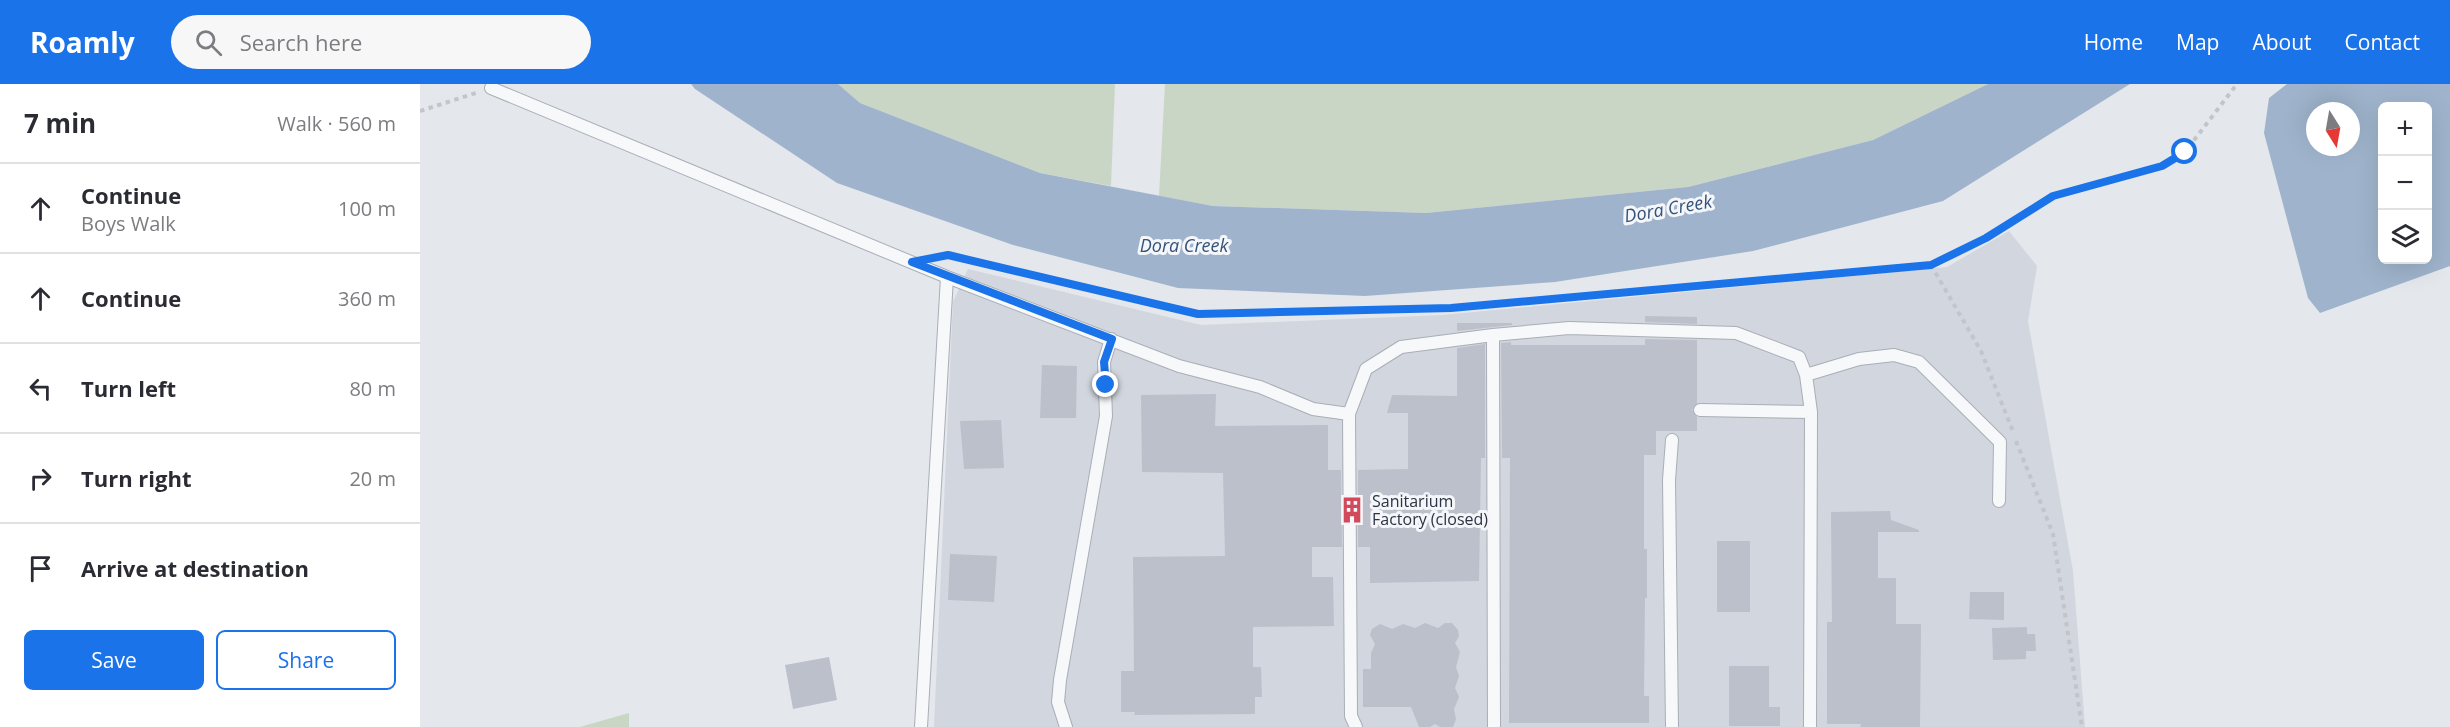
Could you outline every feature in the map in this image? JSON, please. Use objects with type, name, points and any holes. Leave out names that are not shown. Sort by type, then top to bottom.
[{"type":"lane","points":[[491,88],[946,277],[1179,366],[1260,387],[1313,409],[1349,414]]},
{"type":"lane","points":[[921,727],[946,277]]},
{"type":"lane","points":[[1356,727],[1351,716],[1349,414],[1366,369],[1401,346],[1569,328],[1736,333],[1799,357],[1806,375],[1811,411],[1810,727]]},
{"type":"lane","points":[[1493,335],[1494,727]]},
{"type":"lane","points":[[1066,727],[1058,702],[1060,680],[1106,416],[1104,362],[1112,339]]},
{"type":"lane","points":[[1806,375],[1859,359],[1894,355],[1919,362],[2000,442],[1999,501]]},
{"type":"lane","points":[[1700,410],[1811,411]]},
{"type":"lane","points":[[1672,440],[1669,480],[1672,727]]},
{"type":"path","points":[[912,262],[948,255],[1198,314],[1451,308],[1931,265],[1986,238],[2053,196],[2162,166],[2185,152],[2237,84]]},
{"type":"path","points":[[420,111],[491,88]]},
{"type":"path","points":[[1931,265],[1981,351],[2053,534],[2082,727]]},
{"type":"shaded area","points":[[2009,231],[2037,266],[2028,321],[2073,571],[2085,727],[934,727],[953,302],[968,269],[1201,325],[1443,315],[1947,267]]},
{"type":"green space","points":[[838,84],[1115,84],[1111,186],[1040,173],[860,103]]},
{"type":"green space","points":[[1165,84],[1988,84],[1873,140],[1688,187],[1426,213],[1213,206],[1159,196]]},
{"type":"green space","points":[[629,713],[629,727],[580,727]]},
{"type":"water","name":"Dora Creek","points":[[691,84],[838,84],[860,103],[1040,173],[1213,206],[1426,213],[1688,187],[1873,140],[1988,84],[2130,84],[1943,201],[1753,251],[1555,282],[1365,296],[1178,288],[1013,245],[837,183],[695,89]]},
{"type":"water","points":[[2287,84],[2450,84],[2450,266],[2320,313],[2308,298],[2264,133],[2269,98]]},
{"type":"building","points":[[1645,316],[1697,317],[1697,324],[1645,322]]},
{"type":"building","points":[[1457,323],[1512,323],[1512,325],[1457,331]]},
{"type":"building","points":[[1645,339],[1697,340],[1697,403],[1692,410],[1697,417],[1697,431],[1656,431],[1656,455],[1644,455],[1644,549],[1647,549],[1647,598],[1645,598],[1644,696],[1649,696],[1649,723],[1509,723],[1510,458],[1502,458],[1501,343],[1511,342],[1511,345],[1645,345]]},
{"type":"building","points":[[1485,344],[1485,458],[1481,458],[1479,581],[1370,583],[1370,547],[1358,547],[1358,470],[1408,469],[1408,413],[1387,413],[1392,395],[1457,396],[1457,348]]},
{"type":"building","points":[[1042,365],[1077,366],[1076,418],[1040,418]]},
{"type":"building","points":[[1216,394],[1215,426],[1328,425],[1328,470],[1341,470],[1342,547],[1312,547],[1312,577],[1333,577],[1334,626],[1253,627],[1253,667],[1261,667],[1262,697],[1255,697],[1255,714],[1134,715],[1135,712],[1121,712],[1121,671],[1134,671],[1133,557],[1225,556],[1223,473],[1142,472],[1141,395]]},
{"type":"building","points":[[1001,420],[1004,468],[964,469],[960,421]]},
{"type":"building","points":[[1890,511],[1891,520],[1919,530],[1919,532],[1878,532],[1878,578],[1896,578],[1896,624],[1921,624],[1920,727],[1860,727],[1861,724],[1827,724],[1827,622],[1832,622],[1831,512]]},
{"type":"building","points":[[1717,541],[1750,541],[1750,612],[1717,612]]},
{"type":"building","points":[[950,554],[997,556],[994,602],[948,600]]},
{"type":"building","points":[[1970,592],[2004,592],[2004,620],[1969,619]]},
{"type":"building","points":[[1425,623],[1438,628],[1445,623],[1452,623],[1458,630],[1459,636],[1455,643],[1460,652],[1456,667],[1459,676],[1455,688],[1459,697],[1454,709],[1456,719],[1453,727],[1440,727],[1435,724],[1430,727],[1419,727],[1411,707],[1363,707],[1363,669],[1371,669],[1371,653],[1375,644],[1370,635],[1372,629],[1380,624],[1392,629],[1403,624],[1415,628]]},
{"type":"building","points":[[2027,627],[2027,634],[2035,634],[2036,651],[2026,651],[2026,659],[1993,660],[1992,628]]},
{"type":"building","points":[[829,657],[837,700],[793,709],[785,665]]},
{"type":"building","points":[[1729,666],[1769,666],[1769,707],[1780,707],[1780,726],[1729,726]]},
{"type":"place","name":"Sanitarium Factory (closed)","points":[[1352,510]]},
{"type":"route","points":[[1106,385],[1104,362],[1112,339],[912,262],[948,255],[1198,314],[1451,308],[1931,265],[1986,238],[2053,196],[2162,166],[2185,152]]}]
